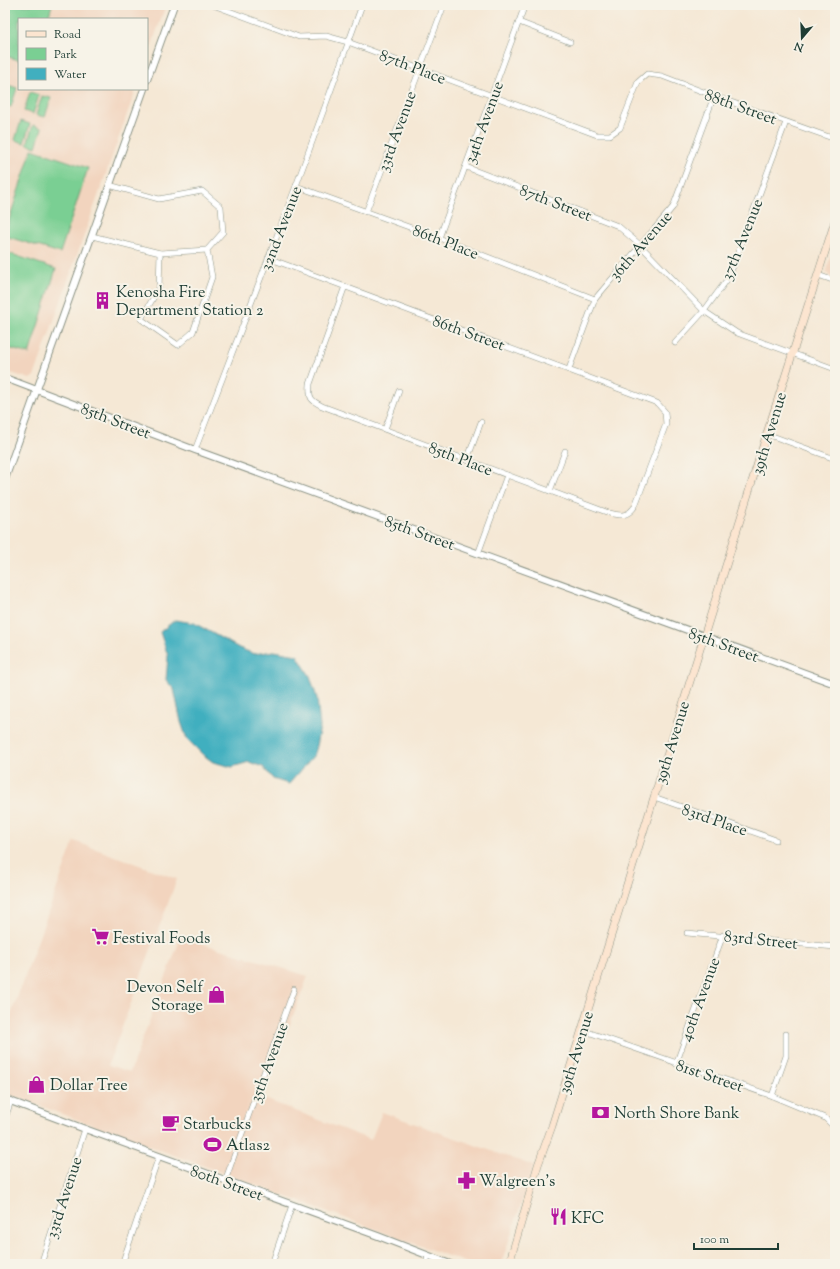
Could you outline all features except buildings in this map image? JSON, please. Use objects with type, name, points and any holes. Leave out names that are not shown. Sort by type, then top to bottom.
[{"type":"main road","name":"39th Avenue","points":[[509,1264],[538,1165],[582,1030],[792,353],[835,221]]},
{"type":"street","points":[[148,77],[174,5]]},
{"type":"street","name":"87th Place","points":[[213,5],[299,37],[326,36],[348,42],[597,135],[610,134]]},
{"type":"street","name":"32nd Avenue","points":[[195,450],[296,186],[362,5]]},
{"type":"street","name":"33rd Avenue","points":[[366,212],[444,5]]},
{"type":"street","name":"34th Avenue","points":[[439,238],[525,5]]},
{"type":"street","points":[[519,22],[570,42]]},
{"type":"street","name":"88th Street","points":[[610,134],[620,128],[638,82],[647,74],[662,76],[835,139]]},
{"type":"street","points":[[5,479],[144,90]]},
{"type":"street","name":"36th Avenue","points":[[569,369],[594,299],[673,207],[714,96]]},
{"type":"street","name":"37th Avenue","points":[[675,343],[704,311],[729,277],[786,122]]},
{"type":"street","name":"87th Street","points":[[466,167],[618,226],[640,245],[704,311],[737,333],[792,353]]},
{"type":"street","points":[[92,236],[160,253],[207,250],[223,232],[221,207],[202,191],[159,199],[110,185]]},
{"type":"street","name":"86th Place","points":[[296,186],[439,238],[594,299]]},
{"type":"street","points":[[160,253],[159,288],[141,319],[178,345],[193,332],[212,277],[207,250]]},
{"type":"street","name":"86th Street","points":[[268,258],[657,403],[665,412],[666,424],[635,506],[632,511],[626,514]]},
{"type":"street","points":[[818,275],[835,281]]},
{"type":"street","name":"85th Place","points":[[344,286],[310,384],[309,394],[312,401],[609,513],[618,515],[626,514]]},
{"type":"street","points":[[792,353],[835,369]]},
{"type":"street","name":"85th Street","points":[[5,378],[195,450],[835,684]]},
{"type":"street","points":[[385,429],[399,391]]},
{"type":"street","points":[[466,460],[481,422]]},
{"type":"street","points":[[767,434],[835,459]]},
{"type":"street","points":[[550,491],[565,451]]},
{"type":"street","points":[[478,554],[507,475]]},
{"type":"street","name":"83rd Place","points":[[654,797],[776,840]]},
{"type":"street","name":"83rd Street","points":[[687,933],[723,935],[835,947]]},
{"type":"street","name":"40th Avenue","points":[[676,1064],[723,935]]},
{"type":"street","name":"35th Avenue","points":[[225,1181],[294,989]]},
{"type":"street","name":"81st Street","points":[[582,1030],[676,1064],[772,1096],[825,1118],[835,1128]]},
{"type":"street","points":[[772,1096],[786,1056],[786,1034]]},
{"type":"street","points":[[5,1118],[8,1100]]},
{"type":"street","name":"80th Street","points":[[8,1100],[450,1264]]},
{"type":"street","name":"33rd Avenue","points":[[41,1264],[85,1129]]},
{"type":"street","points":[[122,1264],[159,1156]]},
{"type":"street","points":[[272,1264],[292,1206]]},
{"type":"street","points":[[426,1264],[428,1256]]},
{"type":"shaded area","points":[[5,5],[166,5],[148,55],[148,18],[18,18],[18,90],[136,90],[35,374],[30,379],[5,371]]},
{"type":"shaded area","points":[[835,240],[835,279],[829,276],[826,272]]},
{"type":"shaded area","points":[[74,841],[177,879],[108,1065],[130,1072],[181,937],[308,976],[262,1098],[371,1140],[382,1112],[534,1166],[501,1264],[470,1264],[5,1093],[5,1031]]},
{"type":"green space","points":[[5,5],[52,5],[48,18],[18,18],[18,60],[5,56]]},
{"type":"green space","points":[[8,85],[17,88],[11,107],[5,105],[5,95]]},
{"type":"green space","points":[[30,92],[39,95],[33,114],[24,111]]},
{"type":"green space","points":[[42,96],[51,98],[45,117],[36,115]]},
{"type":"green space","points":[[21,121],[30,124],[24,143],[15,140]]},
{"type":"green space","points":[[33,125],[42,128],[36,147],[27,144]]},
{"type":"green space","points":[[32,149],[88,168],[60,253],[5,236]]},
{"type":"green space","points":[[5,252],[56,269],[29,354],[5,347]]},
{"type":"water","points":[[175,620],[194,623],[239,648],[254,654],[274,651],[297,655],[310,676],[317,698],[320,727],[314,755],[289,784],[273,779],[263,767],[249,762],[232,767],[213,762],[202,754],[187,739],[181,722],[174,689],[166,680],[168,656],[160,632]]},
{"type":"place","name":"Kenosha Fire Department Station 2","points":[[103,300]]},
{"type":"place","name":"Festival Foods","points":[[100,937]]},
{"type":"place","name":"Devon Self Storage","points":[[216,995]]},
{"type":"place","name":"Dollar Tree","points":[[37,1084]]},
{"type":"place","name":"North Shore Bank","points":[[601,1112]]},
{"type":"place","name":"Starbucks","points":[[170,1123]]},
{"type":"place","name":"Atlas2","points":[[213,1144]]},
{"type":"place","name":"Walgreen's","points":[[466,1180]]},
{"type":"place","name":"KFC","points":[[558,1217]]}]
